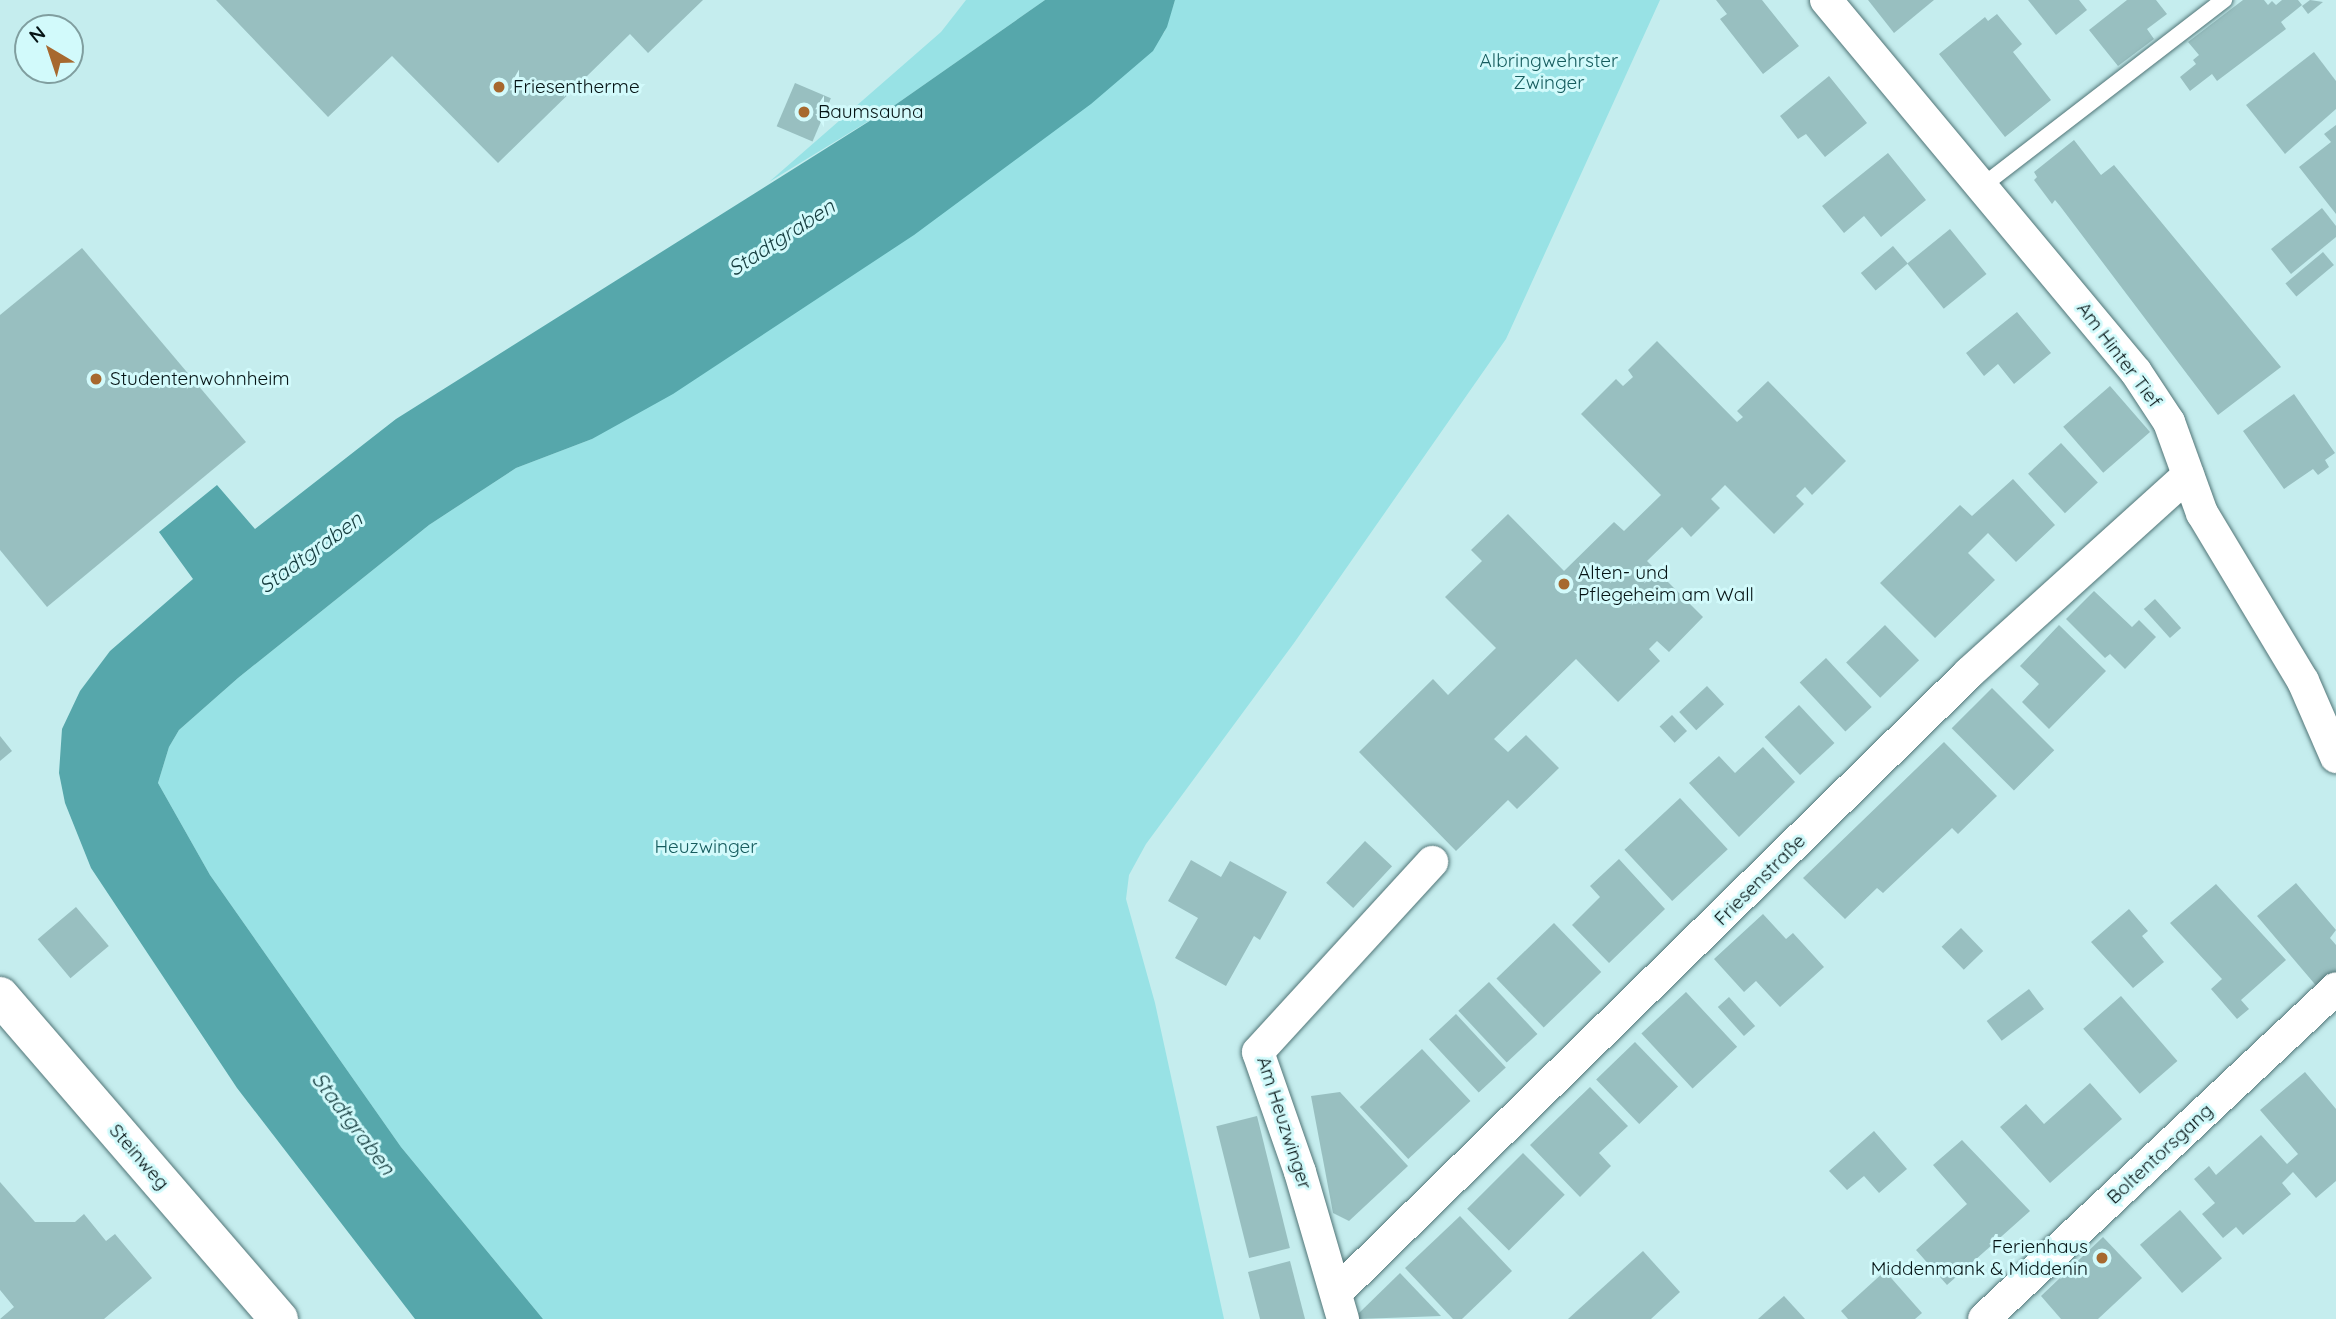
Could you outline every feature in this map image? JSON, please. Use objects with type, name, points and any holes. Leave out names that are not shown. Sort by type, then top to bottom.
[{"type":"street","name":"Am Hinter Tief","points":[[1826,0],[2136,372],[2169,422],[2202,513],[2303,681],[2323,737],[2336,757]]},
{"type":"street","name":"Friesenstraße","points":[[1340,1305],[1978,664],[2188,475]]},
{"type":"street","name":"Am Heuzwinger","points":[[1340,1305],[1258,1052],[1432,862]]},
{"type":"street","name":"Boltentorsgang","points":[[1984,1319],[2336,988]]},
{"type":"street","name":"Steinweg","points":[[0,996],[279,1319]]},
{"type":"lane","points":[[1981,187],[2224,0]]},
{"type":"green space","points":[[966,0],[1045,0],[895,105],[769,182],[941,32]]},
{"type":"green space","name":"Heuzwinger","points":[[1175,0],[1660,0],[1506,339],[1294,643],[1146,844],[1129,875],[1126,899],[1155,1003],[1224,1319],[543,1319],[401,1147],[210,875],[158,783],[169,747],[179,730],[238,678],[429,525],[516,468],[592,439],[1164,33]]},
{"type":"water","name":"Stadtgraben","points":[[1045,0],[1175,0],[1167,27],[1153,51],[1091,104],[914,235],[673,394],[592,439],[516,468],[429,525],[238,678],[179,730],[169,747],[158,783],[210,875],[401,1147],[543,1319],[415,1319],[237,1088],[91,868],[65,803],[59,773],[62,729],[80,691],[110,651],[193,579],[159,532],[217,485],[255,529],[396,419],[895,105]]},
{"type":"building","name":"Friesentherme","points":[[216,0],[703,0],[648,53],[630,34],[498,163],[392,56],[328,117]]},
{"type":"building","points":[[1716,0],[1762,0],[1799,46],[1763,74],[1720,19],[1727,14]]},
{"type":"building","points":[[1868,0],[1934,0],[1894,33]]},
{"type":"building","points":[[2028,0],[2079,0],[2087,10],[2056,35]]},
{"type":"building","points":[[2127,0],[2156,0],[2167,14],[2147,29],[2154,39],[2118,66],[2089,30]]},
{"type":"building","points":[[2243,0],[2264,0],[2268,5],[2272,1],[2276,5],[2282,0],[2298,0],[2302,5],[2281,22],[2286,29],[2217,81],[2212,74],[2190,91],[2180,77],[2196,64],[2193,60],[2199,55],[2188,42]]},
{"type":"building","points":[[2310,0],[2323,2],[2308,14],[2302,6]]},
{"type":"building","points":[[1997,14],[2022,44],[2013,52],[2051,100],[2005,137],[1939,54],[1985,17],[1988,21]]},
{"type":"building","points":[[2314,52],[2336,81],[2336,109],[2285,154],[2246,105]]},
{"type":"building","points":[[1829,76],[1867,123],[1825,157],[1806,134],[1798,139],[1780,116]]},
{"type":"building","name":"Baumsauna","points":[[795,83],[831,98],[813,142],[777,126]]},
{"type":"building","points":[[2336,125],[2336,214],[2299,167],[2331,142],[2324,134]]},
{"type":"building","points":[[2074,140],[2101,175],[2114,165],[2281,367],[2218,415],[2060,206],[2055,200],[2052,204],[2034,180],[2037,177],[2034,172]]},
{"type":"building","points":[[1888,153],[1926,200],[1881,237],[1864,216],[1844,233],[1822,206]]},
{"type":"building","points":[[2322,208],[2336,226],[2336,237],[2291,274],[2271,249]]},
{"type":"building","points":[[1950,229],[1987,274],[1944,309],[1907,264]]},
{"type":"building","points":[[1893,246],[1908,264],[1876,291],[1861,273]]},
{"type":"building","name":"Studentenwohnheim","points":[[82,248],[246,442],[47,607],[0,550],[0,315]]},
{"type":"building","points":[[2323,252],[2334,265],[2296,297],[2285,283]]},
{"type":"building","points":[[2017,312],[2051,353],[2014,384],[1998,364],[1984,376],[1966,353]]},
{"type":"building","name":"Alten- und Pflegeheim am Wall","points":[[1657,341],[1737,422],[1743,417],[1737,411],[1768,381],[1846,461],[1812,495],[1805,487],[1796,496],[1804,504],[1774,534],[1725,485],[1711,499],[1720,508],[1691,537],[1682,527],[1647,561],[1703,617],[1669,652],[1657,641],[1649,649],[1660,661],[1618,702],[1576,659],[1494,739],[1508,752],[1526,735],[1559,768],[1517,809],[1508,800],[1456,851],[1359,752],[1433,679],[1448,695],[1496,648],[1445,597],[1482,561],[1471,550],[1508,514],[1564,571],[1614,522],[1624,531],[1661,495],[1581,414],[1616,379],[1623,386],[1633,377],[1628,370]]},
{"type":"building","points":[[2110,386],[2150,432],[2103,473],[2063,427]]},
{"type":"building","points":[[2294,394],[2335,453],[2325,460],[2329,467],[2318,475],[2313,469],[2284,489],[2243,431]]},
{"type":"building","points":[[2061,443],[2098,482],[2065,513],[2028,474]]},
{"type":"building","points":[[2013,479],[2055,525],[2016,562],[1988,533],[1968,553],[1995,580],[1935,638],[1880,583],[1960,505],[1972,516]]},
{"type":"building","points":[[2094,591],[2132,627],[2139,620],[2156,637],[2125,669],[2110,654],[2105,658],[2066,619]]},
{"type":"building","points":[[2155,599],[2181,628],[2170,638],[2144,609]]},
{"type":"building","points":[[1885,625],[1919,660],[1880,698],[1846,663]]},
{"type":"building","points":[[2059,625],[2106,671],[2049,729],[2022,702],[2039,684],[2020,666]]},
{"type":"building","points":[[1826,658],[1872,707],[1845,732],[1800,683]]},
{"type":"building","points":[[1707,686],[1724,704],[1696,730],[1679,712]]},
{"type":"building","points":[[1992,688],[2054,750],[2014,791],[1952,728]]},
{"type":"building","points":[[1799,705],[1834,743],[1800,775],[1765,737]]},
{"type":"building","points":[[1672,715],[1687,731],[1675,743],[1660,727]]},
{"type":"building","points":[[0,736],[12,751],[0,761]]},
{"type":"building","points":[[1944,742],[1997,796],[1958,834],[1952,828],[1883,893],[1877,888],[1845,919],[1803,878]]},
{"type":"building","points":[[1763,747],[1795,782],[1739,837],[1689,783],[1719,756],[1735,773]]},
{"type":"building","points":[[1680,798],[1728,849],[1672,901],[1624,850]]},
{"type":"building","points":[[1365,841],[1392,866],[1353,908],[1326,883]]},
{"type":"building","points":[[1619,859],[1665,909],[1609,963],[1572,925],[1600,897],[1590,886]]},
{"type":"building","points":[[1191,860],[1221,877],[1230,861],[1287,892],[1260,940],[1254,936],[1226,986],[1175,958],[1198,918],[1168,901]]},
{"type":"building","points":[[2296,883],[2336,930],[2330,938],[2336,945],[2336,974],[2319,989],[2257,916]]},
{"type":"building","points":[[2216,884],[2286,960],[2241,1000],[2249,1009],[2237,1019],[2211,989],[2222,979],[2170,923]]},
{"type":"building","points":[[76,907],[109,946],[70,978],[38,939]]},
{"type":"building","points":[[2129,909],[2148,931],[2142,936],[2164,962],[2133,988],[2091,942]]},
{"type":"building","points":[[1763,914],[1786,939],[1793,933],[1824,967],[1780,1007],[1756,981],[1744,992],[1714,959]]},
{"type":"building","points":[[1554,923],[1601,972],[1544,1027],[1496,979]]},
{"type":"building","points":[[1961,928],[1983,951],[1964,970],[1942,947]]},
{"type":"building","points":[[1489,982],[1537,1034],[1507,1063],[1458,1011]]},
{"type":"building","points":[[2029,989],[2044,1009],[2002,1041],[1987,1021]]},
{"type":"building","points":[[1686,992],[1737,1047],[1693,1088],[1641,1034]]},
{"type":"building","points":[[2121,996],[2177,1061],[2140,1094],[2083,1029]]},
{"type":"building","points":[[1729,997],[1755,1026],[1744,1036],[1718,1007]]},
{"type":"building","points":[[1456,1014],[1506,1067],[1479,1093],[1429,1039]]},
{"type":"building","points":[[1635,1042],[1678,1087],[1639,1124],[1596,1080]]},
{"type":"building","points":[[1422,1049],[1470,1101],[1408,1159],[1360,1107]]},
{"type":"building","points":[[2305,1072],[2336,1109],[2336,1181],[2316,1198],[2293,1172],[2282,1183],[2291,1194],[2243,1235],[2236,1227],[2223,1238],[2202,1214],[2215,1203],[2194,1179],[2209,1166],[2216,1175],[2261,1135],[2287,1164],[2298,1154],[2260,1110]]},
{"type":"building","points":[[2090,1083],[2122,1119],[2050,1183],[2000,1127],[2026,1104],[2044,1124]]},
{"type":"building","points":[[1590,1087],[1628,1126],[1599,1153],[1611,1166],[1580,1197],[1530,1145]]},
{"type":"building","points":[[1340,1092],[1408,1166],[1349,1221],[1333,1213],[1311,1096]]},
{"type":"building","points":[[1257,1116],[1290,1248],[1249,1258],[1216,1126]]},
{"type":"building","points":[[1874,1131],[1907,1169],[1879,1193],[1864,1176],[1847,1190],[1829,1171]]},
{"type":"building","points":[[1962,1140],[2030,1211],[1947,1285],[1916,1250],[1967,1204],[1933,1165]]},
{"type":"building","points":[[1523,1153],[1565,1195],[1509,1251],[1467,1209]]},
{"type":"building","points":[[0,1182],[35,1222],[75,1222],[84,1214],[106,1241],[115,1234],[152,1278],[104,1319],[0,1319],[14,1307],[0,1290]]},
{"type":"building","points":[[2180,1210],[2222,1258],[2182,1293],[2140,1245]]},
{"type":"building","points":[[1460,1216],[1512,1271],[1462,1319],[1453,1319],[1405,1268]]},
{"type":"building","name":"Ferienhaus Middenmank & Middenin","points":[[2103,1237],[2142,1278],[2098,1319],[2061,1319],[2041,1296]]},
{"type":"building","points":[[1643,1251],[1680,1292],[1651,1319],[1568,1319]]},
{"type":"building","points":[[1290,1261],[1305,1319],[1260,1319],[1248,1272]]},
{"type":"building","points":[[1885,1271],[1922,1313],[1915,1319],[1848,1319],[1841,1311]]},
{"type":"building","points":[[1400,1273],[1441,1316],[1359,1319],[1358,1314]]},
{"type":"building","points":[[1784,1296],[1805,1319],[1758,1319]]},
{"type":"place","name":"Friesentherme","points":[[499,87]]},
{"type":"place","name":"Baumsauna","points":[[804,112]]},
{"type":"place","name":"Studentenwohnheim","points":[[96,379]]},
{"type":"place","name":"Alten- und Pflegeheim am Wall","points":[[1564,584]]},
{"type":"place","name":"Ferienhaus Middenmank & Middenin","points":[[2102,1258]]},
{"type":"park label","name":"Albringwehrster Zwinger","points":[[1549,72]]}]
